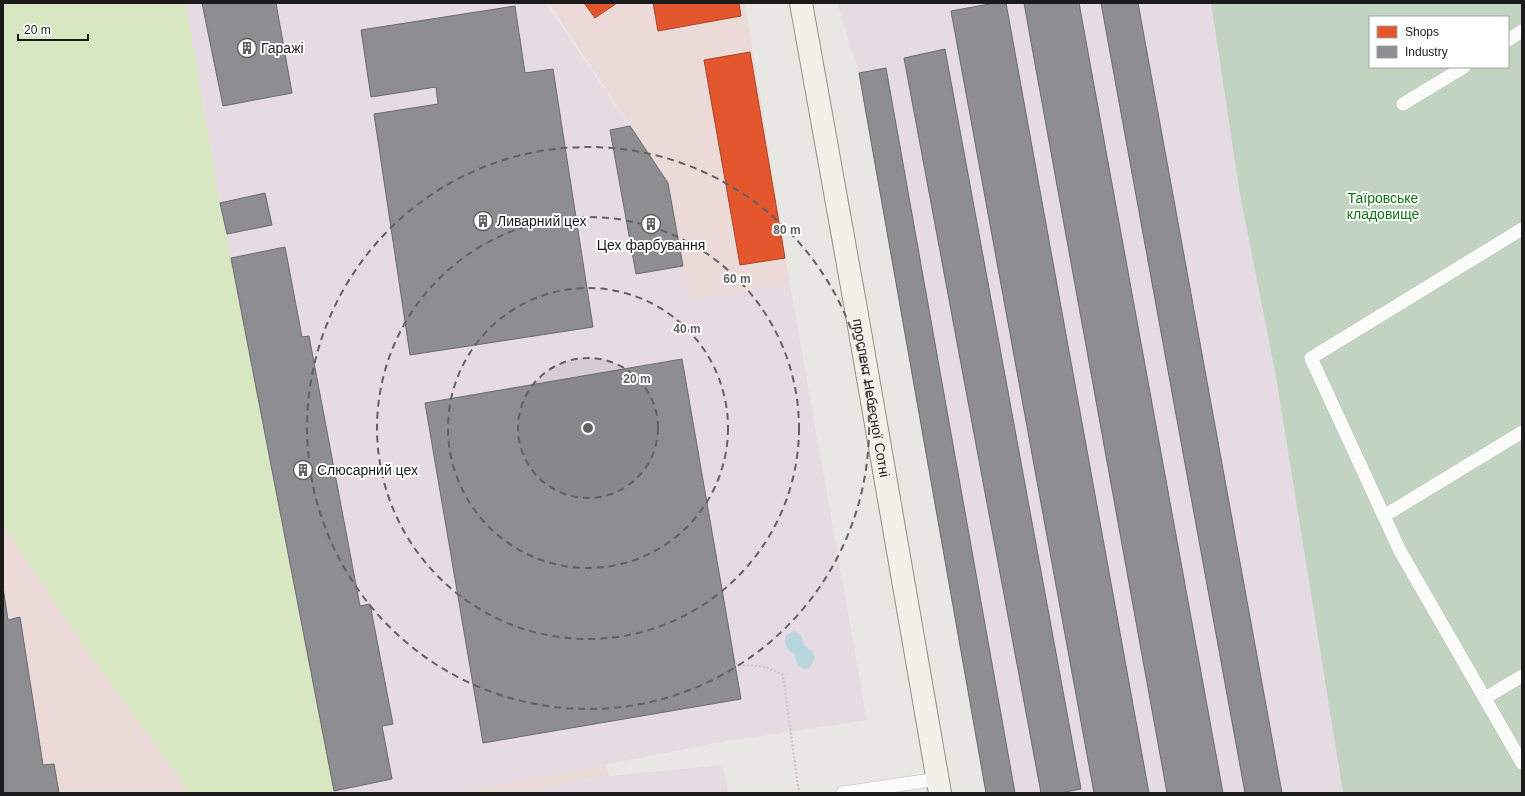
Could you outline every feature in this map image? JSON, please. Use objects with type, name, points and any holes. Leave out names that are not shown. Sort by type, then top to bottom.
[{"type":"main road","name":"проспект Небесної Сотні","points":[[801,3],[856,308],[939,786]]},
{"type":"lane","points":[[1509,39],[1522,31]]},
{"type":"lane","points":[[1403,104],[1462,68]]},
{"type":"lane","points":[[1522,229],[1311,358],[1400,551],[1522,763]]},
{"type":"lane","points":[[1384,516],[1522,432]]},
{"type":"lane","points":[[1485,698],[1522,676]]},
{"type":"lane","points":[[847,793],[939,786]]},
{"type":"path","points":[[735,664],[766,667],[783,675],[799,793]]},
{"type":"shaded area","points":[[186,3],[546,3],[668,183],[689,300],[790,284],[867,720],[727,741],[457,793],[334,793],[220,203]]},
{"type":"shaded area","points":[[549,3],[745,3],[790,284],[689,300],[683,266],[630,126]]},
{"type":"shaded area","points":[[837,3],[1211,3],[1240,195],[1276,377],[1343,793],[986,793],[859,73]]},
{"type":"shaded area","points":[[3,525],[83,645],[334,793],[3,793]]},
{"type":"shaded area","points":[[606,764],[609,776],[520,793],[457,793]]},
{"type":"shaded area","points":[[723,765],[728,793],[520,793],[609,776]]},
{"type":"green space","points":[[3,3],[186,3],[220,203],[334,793],[190,793],[83,645],[3,525]]},
{"type":"green space","name":"Таїровське кладовище","points":[[1211,3],[1522,3],[1522,793],[1343,793],[1276,377],[1240,195]]},
{"type":"water","points":[[794,631],[801,635],[804,644],[812,651],[815,658],[809,668],[805,669],[798,666],[794,653],[790,652],[786,646],[785,636]]},
{"type":"building: Shops","points":[[584,3],[617,3],[595,18]]},
{"type":"building: Shops","points":[[653,3],[739,3],[741,16],[658,31]]},
{"type":"building: Shops","points":[[750,52],[785,258],[740,265],[704,60]]},
{"type":"building: Industry","name":"Гаражі","points":[[202,3],[276,3],[292,93],[223,106]]},
{"type":"building: Industry","points":[[995,3],[1006,3],[1149,793],[1094,793],[951,11]]},
{"type":"building: Industry","points":[[1024,3],[1079,3],[1223,793],[1167,793]]},
{"type":"building: Industry","points":[[1101,3],[1138,3],[1282,793],[1245,793]]},
{"type":"building: Industry","name":"Ливарний цех","points":[[515,6],[525,73],[553,69],[593,327],[410,355],[374,114],[438,104],[436,87],[371,97],[361,30]]},
{"type":"building: Industry","points":[[945,49],[1081,789],[1060,793],[1041,793],[904,58]]},
{"type":"building: Industry","points":[[886,68],[1015,793],[986,793],[859,73]]},
{"type":"building: Industry","name":"Цех фарбування","points":[[630,126],[668,183],[683,266],[636,274],[610,130]]},
{"type":"building: Industry","points":[[265,193],[272,225],[227,234],[220,203]]},
{"type":"building: Industry","name":"Слюсарний цех","points":[[285,247],[302,337],[309,336],[360,606],[370,604],[393,724],[382,726],[392,779],[334,791],[231,258]]},
{"type":"building: Industry","points":[[682,359],[741,699],[483,743],[425,403]]},
{"type":"building: Industry","points":[[3,587],[8,620],[20,617],[43,765],[54,764],[59,793],[3,793]]},
{"type":"place","name":"Гаражі","points":[[247,48]]},
{"type":"place","name":"Ливарний цех","points":[[483,221]]},
{"type":"place","name":"Цех фарбування","points":[[651,224]]},
{"type":"place","name":"Слюсарний цех","points":[[303,470]]}]
